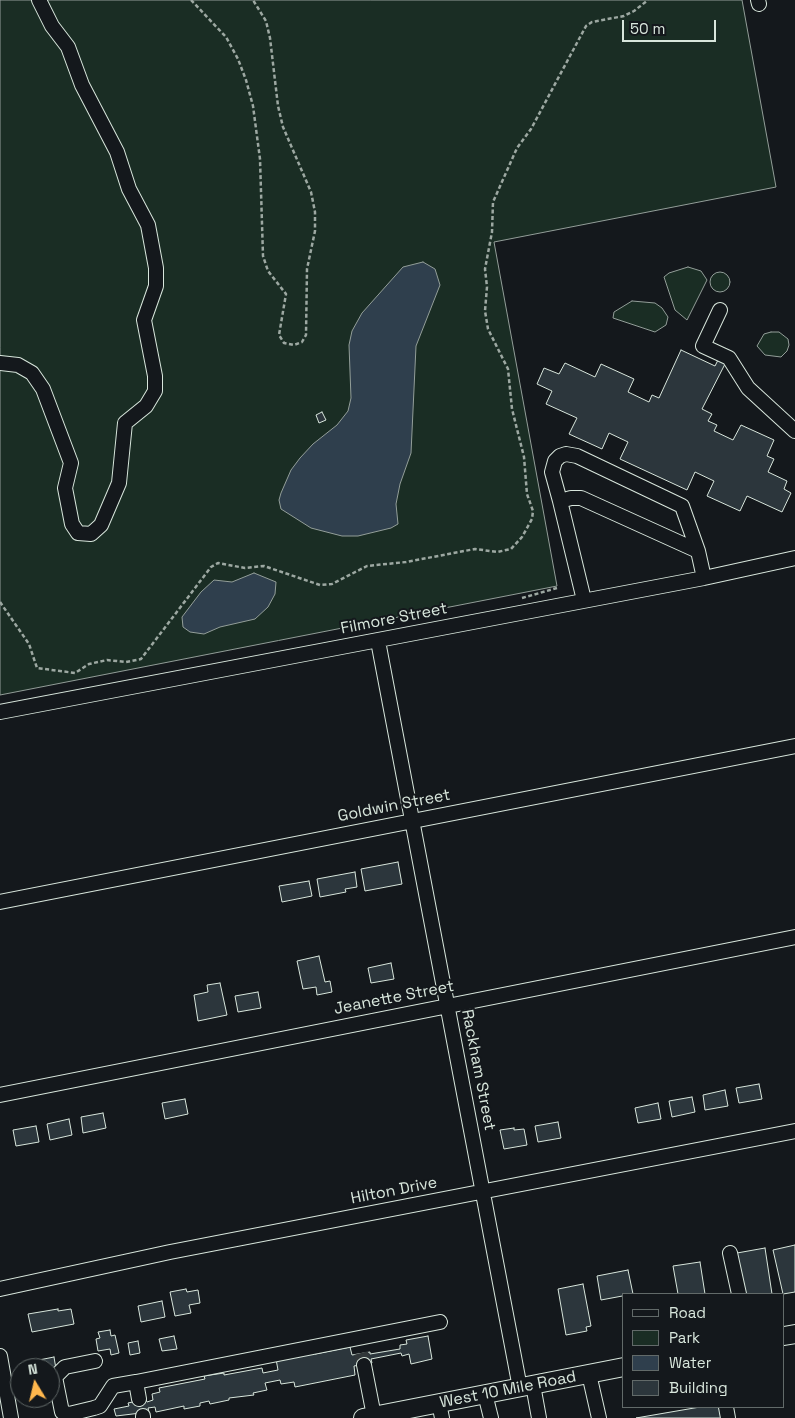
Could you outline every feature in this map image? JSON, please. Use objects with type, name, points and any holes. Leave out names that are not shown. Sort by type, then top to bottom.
[{"type":"main road","name":"West 10 Mile Road","points":[[368,1417],[440,1411],[485,1394],[622,1367]]},
{"type":"street","points":[[0,362],[18,365],[32,373],[43,389],[71,464],[65,488],[72,524],[78,533],[91,534],[101,525],[118,483],[125,423],[146,406],[155,391],[154,368],[144,320],[156,286],[156,268],[148,225],[130,189],[118,152],[82,85],[68,47],[52,26],[39,0]]},
{"type":"street","points":[[720,310],[703,346],[729,358],[748,388],[795,431]]},
{"type":"street","points":[[584,600],[552,472],[555,462],[560,456],[566,454],[577,456],[682,506],[698,551],[704,578]]},
{"type":"street","points":[[560,501],[581,498],[698,551]]},
{"type":"street","name":"Filmore Street","points":[[0,712],[704,578],[795,558]]},
{"type":"street","name":"Rackham Street","points":[[378,641],[483,1191],[526,1386],[539,1418]]},
{"type":"street","name":"Goldwin Street","points":[[0,902],[795,746]]},
{"type":"street","name":"Jeanette Street","points":[[0,1095],[795,937]]},
{"type":"street","name":"Hilton Drive","points":[[0,1289],[170,1252],[795,1131]]},
{"type":"street","points":[[730,1253],[739,1293]]},
{"type":"street","points":[[95,1361],[64,1367],[54,1377],[62,1412],[68,1414],[100,1406],[113,1386],[361,1352],[440,1322]]},
{"type":"street","points":[[361,1352],[368,1417]]},
{"type":"street","points":[[0,1356],[11,1418]]},
{"type":"street","points":[[589,1374],[598,1418]]},
{"type":"street","points":[[136,1382],[139,1399]]},
{"type":"street","points":[[485,1394],[491,1418]]},
{"type":"path","points":[[191,0],[226,37],[238,59],[246,80],[260,159],[263,256],[265,265],[286,294],[279,335],[284,343],[294,345],[302,342],[306,334],[307,269],[315,231],[315,212],[311,192],[280,113],[266,21],[253,0]]},
{"type":"path","points":[[0,602],[29,644],[31,658],[37,668],[75,673],[89,664],[107,660],[126,662],[141,659],[211,567],[218,563],[245,568],[264,566],[320,585],[332,584],[367,566],[406,562],[475,549],[497,552],[511,549],[522,537],[532,518],[533,511],[527,494],[524,456],[512,409],[508,370],[488,329],[485,311],[487,287],[485,269],[492,232],[493,202],[517,148],[530,129],[586,26],[592,22],[624,16],[648,0]]},
{"type":"green space","points":[[0,0],[742,0],[776,187],[494,242],[557,586],[0,695]]},
{"type":"green space","points":[[688,267],[701,271],[707,280],[687,320],[675,310],[664,277],[669,273]]},
{"type":"green space","points":[[720,272],[727,275],[730,282],[727,289],[720,292],[713,289],[710,282],[713,275]]},
{"type":"green space","points":[[632,301],[655,303],[662,308],[668,317],[666,325],[655,332],[613,318],[614,312]]},
{"type":"green space","points":[[779,332],[788,339],[787,351],[781,357],[765,355],[757,346],[764,334]]},
{"type":"water","points":[[423,262],[435,269],[440,285],[416,346],[411,453],[400,484],[396,504],[398,524],[391,528],[358,536],[342,536],[311,528],[281,509],[279,500],[281,493],[291,470],[300,458],[313,444],[337,425],[348,411],[351,398],[349,345],[352,331],[362,313],[403,267]]},
{"type":"water","points":[[254,573],[276,582],[275,594],[268,607],[255,619],[220,627],[204,634],[190,632],[183,627],[182,617],[201,592],[214,580],[232,582]]},
{"type":"building","points":[[681,350],[715,366],[718,360],[725,364],[702,409],[712,414],[708,421],[717,425],[714,431],[733,440],[741,425],[774,440],[767,456],[774,459],[768,472],[787,481],[784,489],[791,493],[782,512],[747,496],[740,511],[707,496],[714,481],[695,472],[687,490],[620,459],[628,442],[609,433],[602,449],[569,434],[577,418],[546,404],[552,391],[537,384],[544,368],[559,374],[565,363],[595,377],[601,364],[634,379],[628,392],[649,402],[652,395],[659,398]]},
{"type":"building","points":[[322,412],[326,420],[319,423],[316,415]]},
{"type":"building","points":[[398,862],[402,884],[365,891],[361,869]]},
{"type":"building","points":[[355,872],[357,887],[345,889],[346,892],[320,897],[317,879]]},
{"type":"building","points":[[309,881],[312,896],[282,902],[279,886]]},
{"type":"building","points":[[319,956],[325,982],[330,981],[332,992],[317,995],[316,987],[303,989],[297,961]]},
{"type":"building","points":[[391,963],[394,979],[371,983],[368,968]]},
{"type":"building","points":[[220,983],[227,1015],[198,1021],[194,995],[208,992],[207,985]]},
{"type":"building","points":[[258,992],[261,1008],[238,1012],[235,996]]},
{"type":"building","points":[[759,1084],[762,1099],[739,1103],[736,1088]]},
{"type":"building","points":[[725,1090],[728,1106],[705,1110],[703,1095]]},
{"type":"building","points":[[692,1097],[695,1112],[672,1117],[669,1101]]},
{"type":"building","points":[[185,1099],[188,1114],[165,1119],[162,1103]]},
{"type":"building","points":[[658,1103],[661,1119],[638,1123],[635,1108]]},
{"type":"building","points":[[103,1113],[106,1128],[83,1133],[81,1117]]},
{"type":"building","points":[[69,1119],[72,1135],[50,1140],[47,1124]]},
{"type":"building","points":[[558,1122],[561,1138],[538,1142],[535,1126]]},
{"type":"building","points":[[36,1126],[39,1142],[16,1146],[13,1130]]},
{"type":"building","points":[[514,1128],[514,1130],[524,1129],[527,1145],[504,1149],[500,1130]]},
{"type":"building","points":[[795,1245],[795,1292],[783,1293],[773,1250]]},
{"type":"building","points":[[765,1248],[772,1293],[745,1293],[737,1253]]},
{"type":"building","points":[[700,1262],[705,1293],[678,1293],[673,1266]]},
{"type":"building","points":[[628,1270],[633,1293],[622,1293],[622,1296],[601,1300],[597,1276]]},
{"type":"building","points":[[583,1284],[591,1326],[586,1327],[587,1331],[566,1335],[558,1289]]},
{"type":"building","points":[[186,1289],[187,1292],[198,1290],[200,1303],[189,1305],[191,1313],[175,1316],[170,1292]]},
{"type":"building","points":[[162,1301],[165,1317],[141,1322],[138,1306]]},
{"type":"building","points":[[58,1309],[58,1311],[71,1309],[74,1324],[32,1332],[28,1314]]},
{"type":"building","points":[[110,1330],[111,1336],[115,1335],[119,1353],[111,1355],[110,1349],[98,1351],[96,1339],[100,1338],[98,1332]]},
{"type":"building","points":[[174,1336],[177,1349],[162,1351],[159,1339]]},
{"type":"building","points":[[428,1336],[432,1359],[411,1364],[409,1354],[402,1356],[401,1353],[371,1359],[372,1363],[354,1366],[355,1375],[295,1387],[294,1382],[281,1384],[280,1380],[265,1383],[267,1390],[253,1393],[254,1395],[229,1398],[229,1400],[210,1404],[209,1401],[200,1403],[200,1406],[184,1409],[184,1406],[156,1412],[155,1407],[148,1408],[149,1412],[116,1416],[114,1409],[129,1406],[128,1403],[146,1399],[147,1402],[153,1400],[152,1394],[160,1392],[159,1388],[205,1379],[204,1376],[224,1373],[224,1375],[262,1368],[263,1373],[278,1370],[276,1359],[314,1351],[315,1354],[350,1347],[352,1355],[370,1352],[370,1354],[400,1349],[400,1345],[407,1344],[406,1340]]},
{"type":"building","points":[[138,1341],[140,1353],[130,1355],[128,1343]]},
{"type":"building","points":[[694,1408],[719,1408],[721,1418],[636,1418]]},
{"type":"tunnel","points":[[361,1353],[364,1365]]}]
